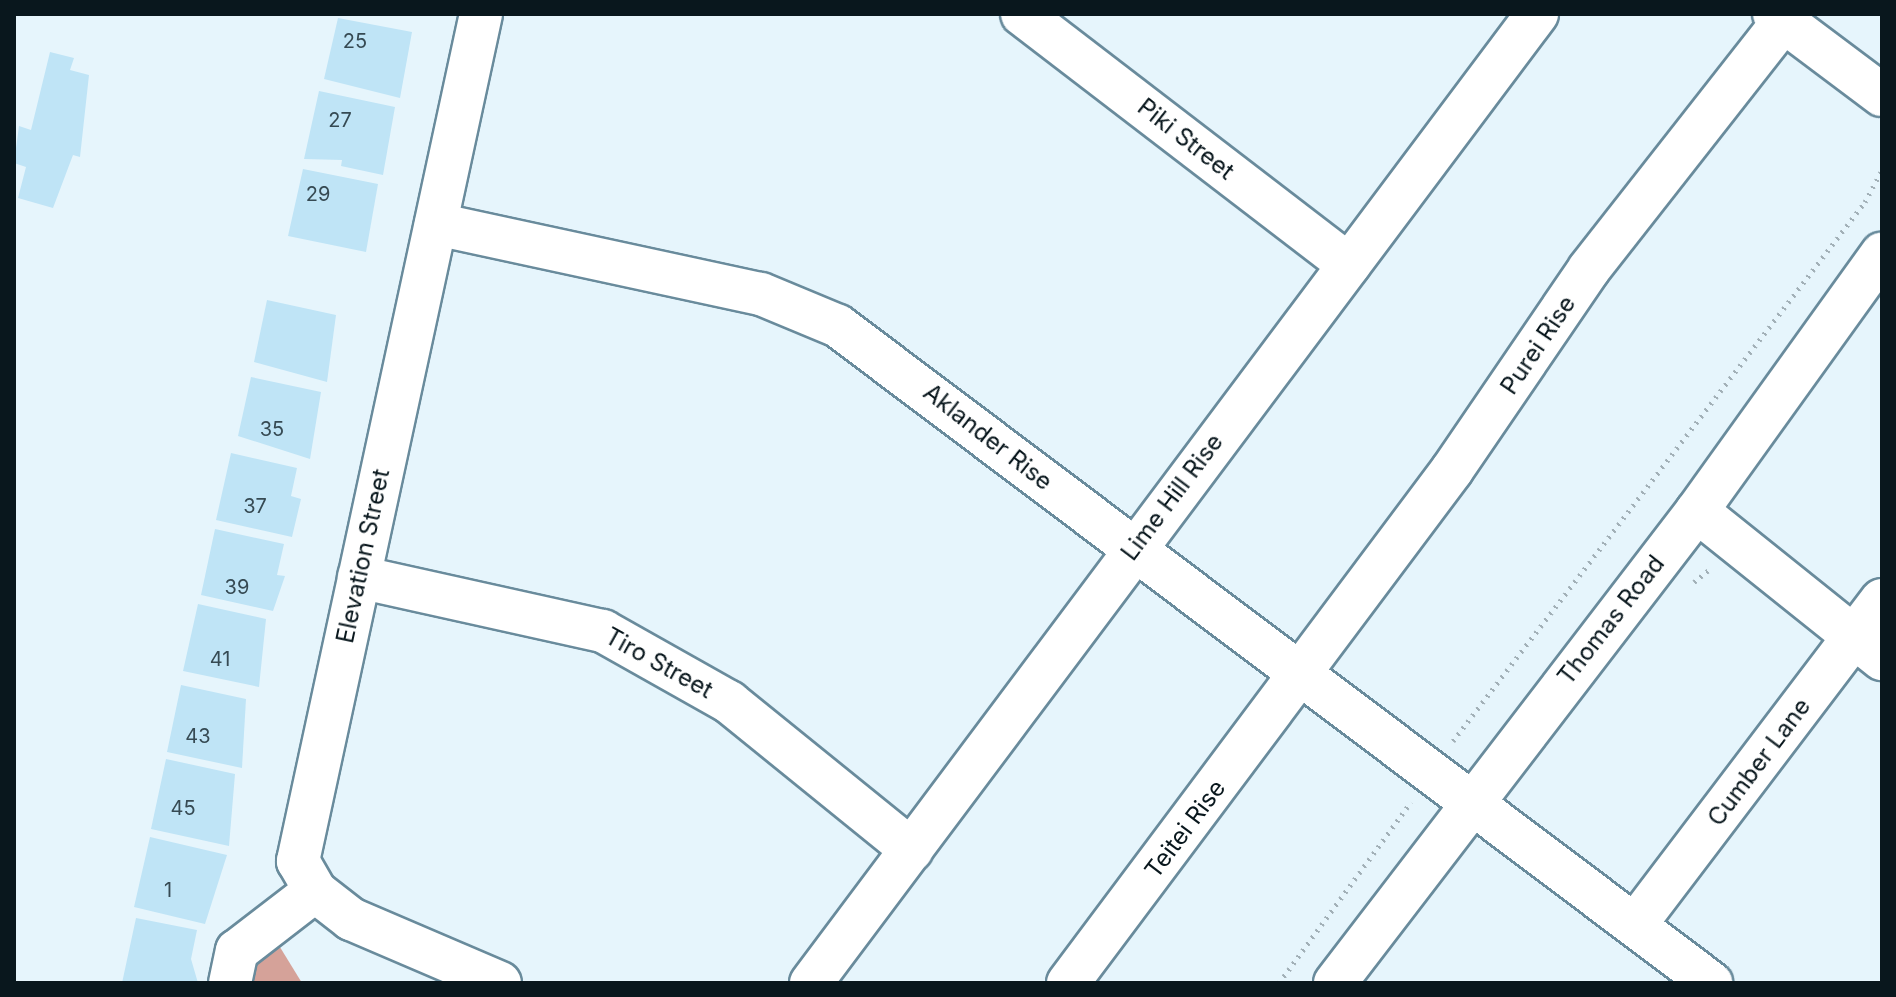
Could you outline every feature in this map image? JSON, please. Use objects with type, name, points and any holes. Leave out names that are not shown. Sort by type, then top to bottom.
[{"type":"street","name":"Elevation Street","points":[[481,14],[298,861],[315,891],[351,919],[500,983]]},
{"type":"street","name":"Piki Street","points":[[1022,14],[1070,27],[1349,265]]},
{"type":"street","name":"Lime Hill Rise","points":[[811,983],[1537,14]]},
{"type":"street","points":[[1782,16],[1882,95]]},
{"type":"street","name":"Purei Rise","points":[[1302,676],[1589,269],[1782,16]]},
{"type":"street","name":"Aklander Rise","points":[[436,224],[761,294],[838,326],[1430,775],[1711,983]]},
{"type":"street","name":"Thomas Road","points":[[1335,983],[1468,802],[1697,511],[1882,254]]},
{"type":"street","points":[[1697,511],[1868,648]]},
{"type":"street","name":"Tiro Street","points":[[359,577],[603,631],[729,702],[912,850]]},
{"type":"street","name":"Cumber Lane","points":[[1635,925],[1868,648],[1882,600]]},
{"type":"street","name":"Teitei Rise","points":[[1068,983],[1302,676]]},
{"type":"street","points":[[230,983],[237,951],[315,891]]},
{"type":"path","points":[[1279,983],[1430,775],[1865,202],[1882,170]]},
{"type":"shaded area","points":[[275,939],[302,983],[253,983],[260,952]]},
{"type":"building","points":[[338,18],[412,32],[400,98],[324,79]]},
{"type":"building","points":[[50,52],[74,58],[70,70],[89,75],[80,157],[73,155],[53,208],[18,198],[26,167],[14,163],[19,126],[31,130]]},
{"type":"building","points":[[319,91],[395,107],[383,175],[341,166],[342,160],[304,159]]},
{"type":"building","points":[[303,169],[378,184],[366,252],[288,236]]},
{"type":"building","points":[[267,300],[336,315],[327,382],[254,362]]},
{"type":"building","points":[[251,377],[321,392],[310,459],[238,436]]},
{"type":"building","points":[[231,453],[297,468],[291,496],[301,499],[292,537],[216,520]]},
{"type":"building","points":[[215,529],[284,544],[277,575],[285,576],[273,611],[201,595]]},
{"type":"building","points":[[198,604],[266,619],[259,687],[183,671]]},
{"type":"building","points":[[181,685],[246,699],[242,768],[167,752]]},
{"type":"building","points":[[166,759],[235,774],[229,846],[151,829]]},
{"type":"building","points":[[150,837],[227,855],[205,924],[134,907]]},
{"type":"building","points":[[136,918],[197,930],[191,959],[198,983],[122,983]]}]
